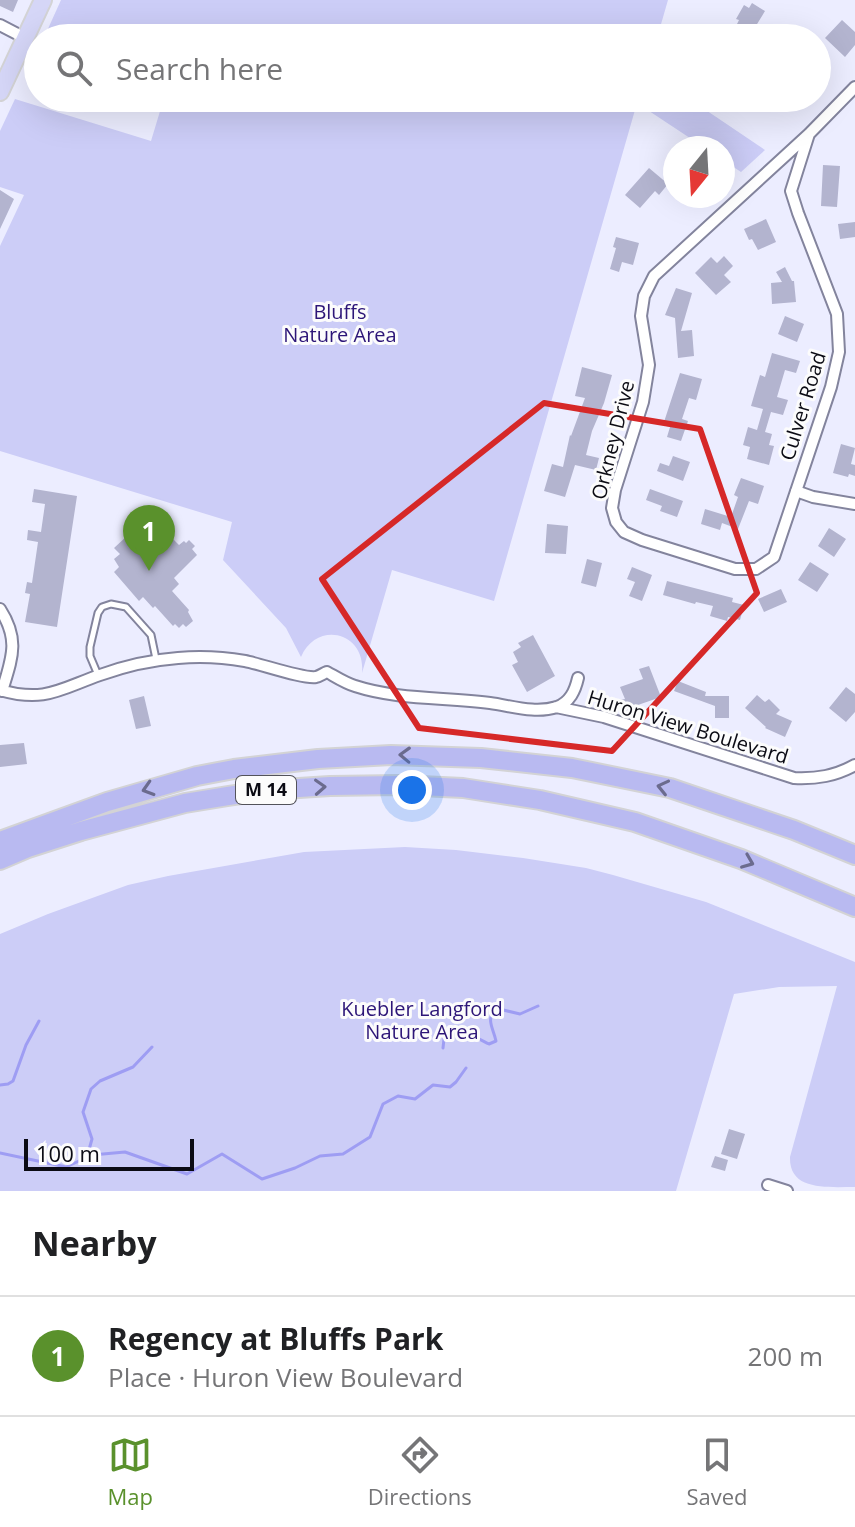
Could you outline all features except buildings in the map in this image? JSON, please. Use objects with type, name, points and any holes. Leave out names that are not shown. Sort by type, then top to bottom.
[{"type":"highway","name":"M 14","points":[[0,841],[107,802],[197,776],[318,759],[391,755],[481,758],[572,768],[670,788],[794,830],[855,855]]},
{"type":"highway","name":"M 14","points":[[0,860],[81,831],[185,803],[228,796],[330,786],[463,788],[540,800],[635,822],[741,859],[855,907]]},
{"type":"main road","points":[[32,24],[43,0]]},
{"type":"main road","points":[[0,92],[24,40]]},
{"type":"street","points":[[0,25],[24,37]]},
{"type":"street","name":"Orkney Drive","points":[[831,112],[855,87]]},
{"type":"street","name":"Orkney Drive","points":[[735,569],[642,540],[624,532],[616,522],[612,508],[615,490],[643,402],[649,365],[641,316],[644,296],[654,276],[831,112]]},
{"type":"street","name":"Culver Road","points":[[735,569],[756,569],[774,557],[831,387],[839,352],[837,314],[791,191],[809,134]]},
{"type":"street","points":[[796,491],[855,504]]},
{"type":"street","points":[[0,609],[11,630],[13,645],[1,691]]},
{"type":"street","name":"Huron View Boulevard","points":[[1,691],[38,696],[156,660],[222,658],[314,677],[327,672],[352,686],[393,695],[533,710],[556,707],[604,717],[794,778],[829,776],[855,765]]},
{"type":"street","name":"Huron View Boulevard","points":[[556,707],[570,698],[578,678]]},
{"type":"street","points":[[768,1185],[787,1191]]},
{"type":"lane","points":[[98,676],[90,647],[98,613],[102,607],[111,604],[126,607],[151,635],[156,660]]},
{"type":"highlighted area","points":[[544,403],[700,429],[757,593],[612,751],[419,728],[322,579]]},
{"type":"green space","points":[[61,0],[668,0],[661,24],[50,24]]},
{"type":"green space","name":"Bluffs Nature Area","points":[[15,99],[24,102],[24,112],[57,112],[151,141],[160,112],[634,112],[494,601],[392,570],[362,673],[356,648],[349,640],[339,636],[318,638],[308,645],[301,657],[286,628],[223,560],[232,522],[0,451],[0,246],[24,195],[0,187],[0,131]]},
{"type":"green space","name":"Bluffs Nature Area","points":[[651,112],[709,112],[765,150],[741,172],[735,168],[735,136],[687,136]]},
{"type":"green space","name":"Kuebler Langford Nature Area","points":[[405,847],[456,850],[586,868],[706,902],[855,962],[855,1187],[811,1185],[802,1181],[791,1168],[790,1157],[837,986],[779,987],[734,994],[676,1191],[0,1191],[0,934],[128,885],[168,876],[304,852]]},
{"type":"waterway","points":[[443,1048],[444,1039],[456,1034],[466,1034],[489,1044],[496,1041],[491,1020],[495,1008],[520,1014],[538,1006]]},
{"type":"waterway","points":[[0,1085],[13,1081],[39,1021]]},
{"type":"waterway","points":[[87,1157],[92,1139],[83,1112],[91,1089],[100,1081],[133,1067],[152,1047]]},
{"type":"waterway","points":[[0,1153],[66,1167],[92,1155],[125,1152],[187,1174],[222,1154],[262,1179],[320,1156],[343,1154],[370,1137],[383,1104],[398,1096],[415,1099],[433,1085],[450,1087],[466,1068]]},
{"type":"place","name":"Regency at Bluffs Park","points":[[149,571]]}]
